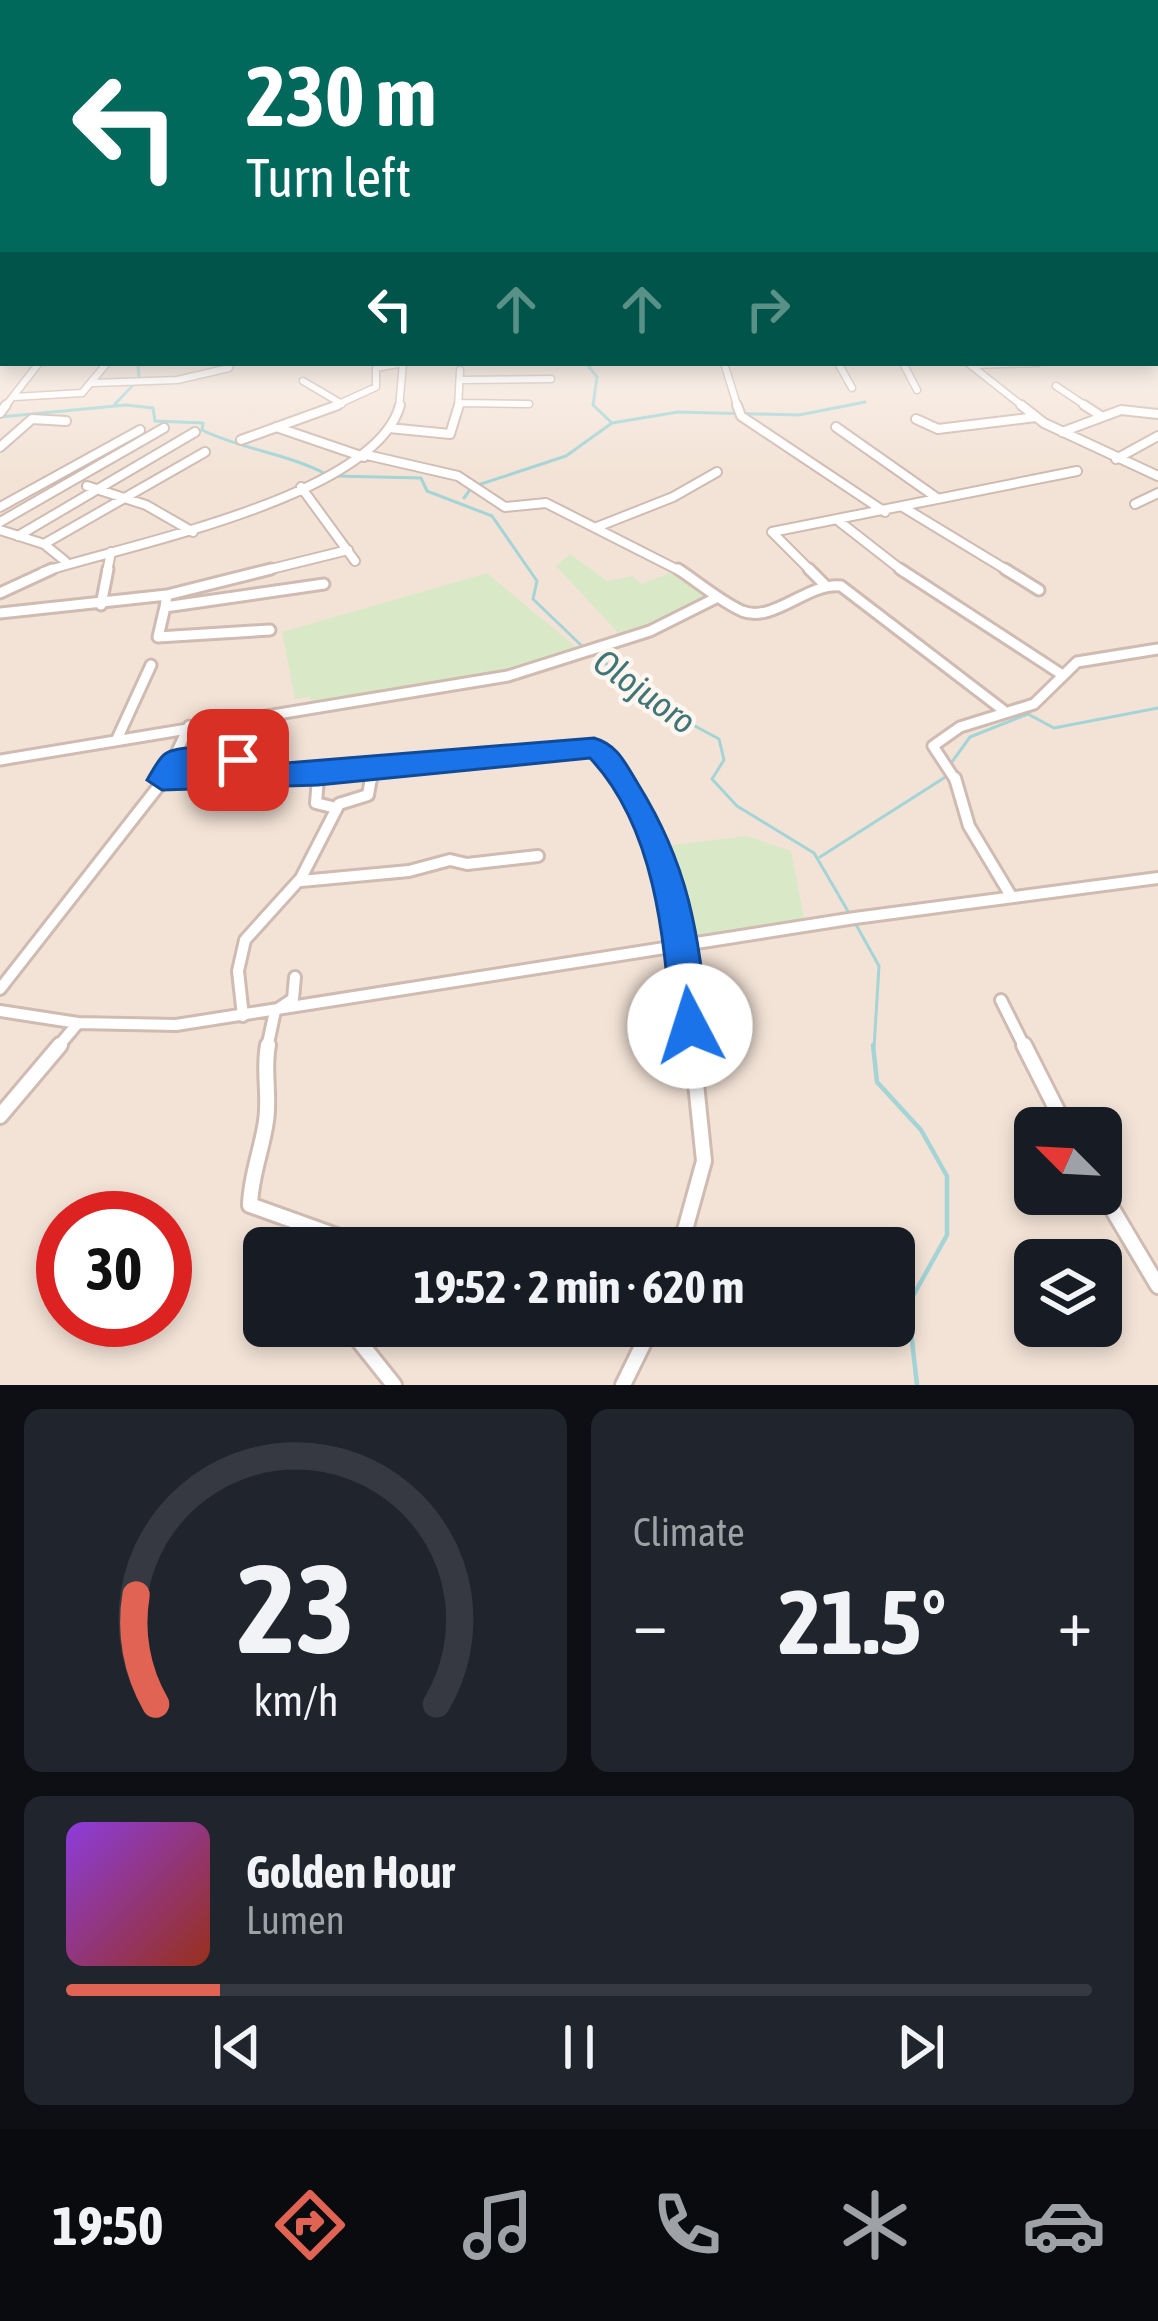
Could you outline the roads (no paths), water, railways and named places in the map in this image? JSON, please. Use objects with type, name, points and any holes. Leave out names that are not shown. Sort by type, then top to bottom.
[{"type":"street","points":[[0,413],[37,366]]},
{"type":"street","points":[[14,397],[79,394],[105,366]]},
{"type":"street","points":[[93,383],[192,378],[222,366]]},
{"type":"street","points":[[241,440],[374,390],[376,368],[387,366]]},
{"type":"street","points":[[0,592],[64,561],[193,532],[342,474],[389,428],[405,394],[404,366]]},
{"type":"street","points":[[725,366],[741,414],[885,512]]},
{"type":"street","points":[[840,366],[852,388]]},
{"type":"street","points":[[905,366],[917,390]]},
{"type":"street","points":[[972,366],[1061,433],[1158,476]]},
{"type":"street","points":[[389,428],[447,435],[460,403],[460,370]]},
{"type":"street","points":[[461,380],[551,380]]},
{"type":"street","points":[[303,381],[342,404]]},
{"type":"street","points":[[1056,386],[1101,416]]},
{"type":"street","points":[[460,403],[529,404]]},
{"type":"street","points":[[1061,433],[1135,406],[1158,414]]},
{"type":"street","points":[[916,418],[938,429],[1036,417]]},
{"type":"street","points":[[0,447],[32,419],[66,422]]},
{"type":"street","points":[[276,427],[365,456],[448,471],[482,485],[505,507],[539,501],[673,566],[716,598],[746,613],[763,613],[824,584],[842,586],[1003,710]]},
{"type":"street","points":[[836,427],[937,498]]},
{"type":"street","points":[[0,526],[164,428]]},
{"type":"street","points":[[0,507],[140,430]]},
{"type":"street","points":[[18,536],[195,432]]},
{"type":"street","points":[[1116,459],[1155,440]]},
{"type":"street","points":[[44,544],[205,452]]},
{"type":"street","points":[[824,584],[772,532],[1077,471]]},
{"type":"street","points":[[596,527],[673,497],[717,472]]},
{"type":"street","points":[[87,486],[129,498],[193,532]]},
{"type":"street","points":[[301,487],[355,561]]},
{"type":"street","points":[[1135,504],[1158,493]]},
{"type":"street","points":[[902,507],[1039,590]]},
{"type":"street","points":[[839,522],[866,547],[1061,674]]},
{"type":"street","points":[[0,526],[44,544],[64,561]]},
{"type":"street","points":[[0,613],[167,595],[347,550]]},
{"type":"street","points":[[101,604],[111,552]]},
{"type":"street","points":[[166,607],[324,584]]},
{"type":"street","points":[[167,595],[158,637],[270,631]]},
{"type":"street","points":[[0,760],[477,682],[602,648],[680,619],[716,598]]},
{"type":"street","points":[[1011,896],[969,826],[950,768],[934,754],[938,739],[1003,710],[1034,704],[1061,674],[1088,659],[1158,649]]},
{"type":"street","points":[[117,739],[152,665]]},
{"type":"street","points":[[0,989],[162,780],[189,726]]},
{"type":"street","points":[[162,780],[373,770],[594,748],[604,753],[657,842],[682,946],[704,1161],[686,1227]]},
{"type":"street","points":[[176,760],[238,760]]},
{"type":"street","points":[[318,774],[316,803],[336,808],[368,794],[373,770]]},
{"type":"street","points":[[243,1016],[235,972],[238,953],[261,915],[301,881],[310,850],[331,834],[336,808]]},
{"type":"street","points":[[301,881],[409,871],[450,860],[467,864],[538,856]]},
{"type":"street","points":[[0,1011],[78,1023],[154,1027],[855,918],[1158,878]]},
{"type":"street","points":[[295,977],[293,999],[275,1011],[263,1069],[266,1119],[251,1171],[250,1205],[311,1227]]},
{"type":"street","points":[[1001,1000],[1055,1107]]},
{"type":"street","points":[[0,1116],[78,1023]]},
{"type":"street","points":[[1116,1215],[1158,1286]]},
{"type":"street","points":[[364,1347],[394,1385]]},
{"type":"street","points":[[632,1380],[644,1347]]},
{"type":"waterway","points":[[115,404],[139,379],[138,366]]},
{"type":"waterway","points":[[588,366],[597,377],[593,405],[612,423]]},
{"type":"waterway","points":[[612,423],[678,412],[799,415],[865,402]]},
{"type":"waterway","name":"Olojuoro","points":[[0,417],[126,405],[153,408],[155,421],[203,423],[202,430],[217,437],[326,474]]},
{"type":"waterway","points":[[464,498],[472,487],[566,456],[612,423]]},
{"type":"waterway","name":"Olojuoro","points":[[335,476],[421,478],[427,491],[492,516],[537,581],[533,599],[583,647]]},
{"type":"waterway","name":"Olojuoro","points":[[591,652],[669,712],[719,739],[724,760],[712,779],[737,806],[814,853],[849,913]]},
{"type":"waterway","points":[[949,766],[970,737],[1028,714],[1054,728],[1158,708]]},
{"type":"waterway","points":[[820,857],[947,776]]},
{"type":"waterway","name":"Olojuoro","points":[[854,921],[879,966],[874,1048]]},
{"type":"waterway","name":"Olojuoro","points":[[873,1045],[877,1082],[921,1130],[947,1176],[947,1235],[908,1305],[917,1385]]}]
